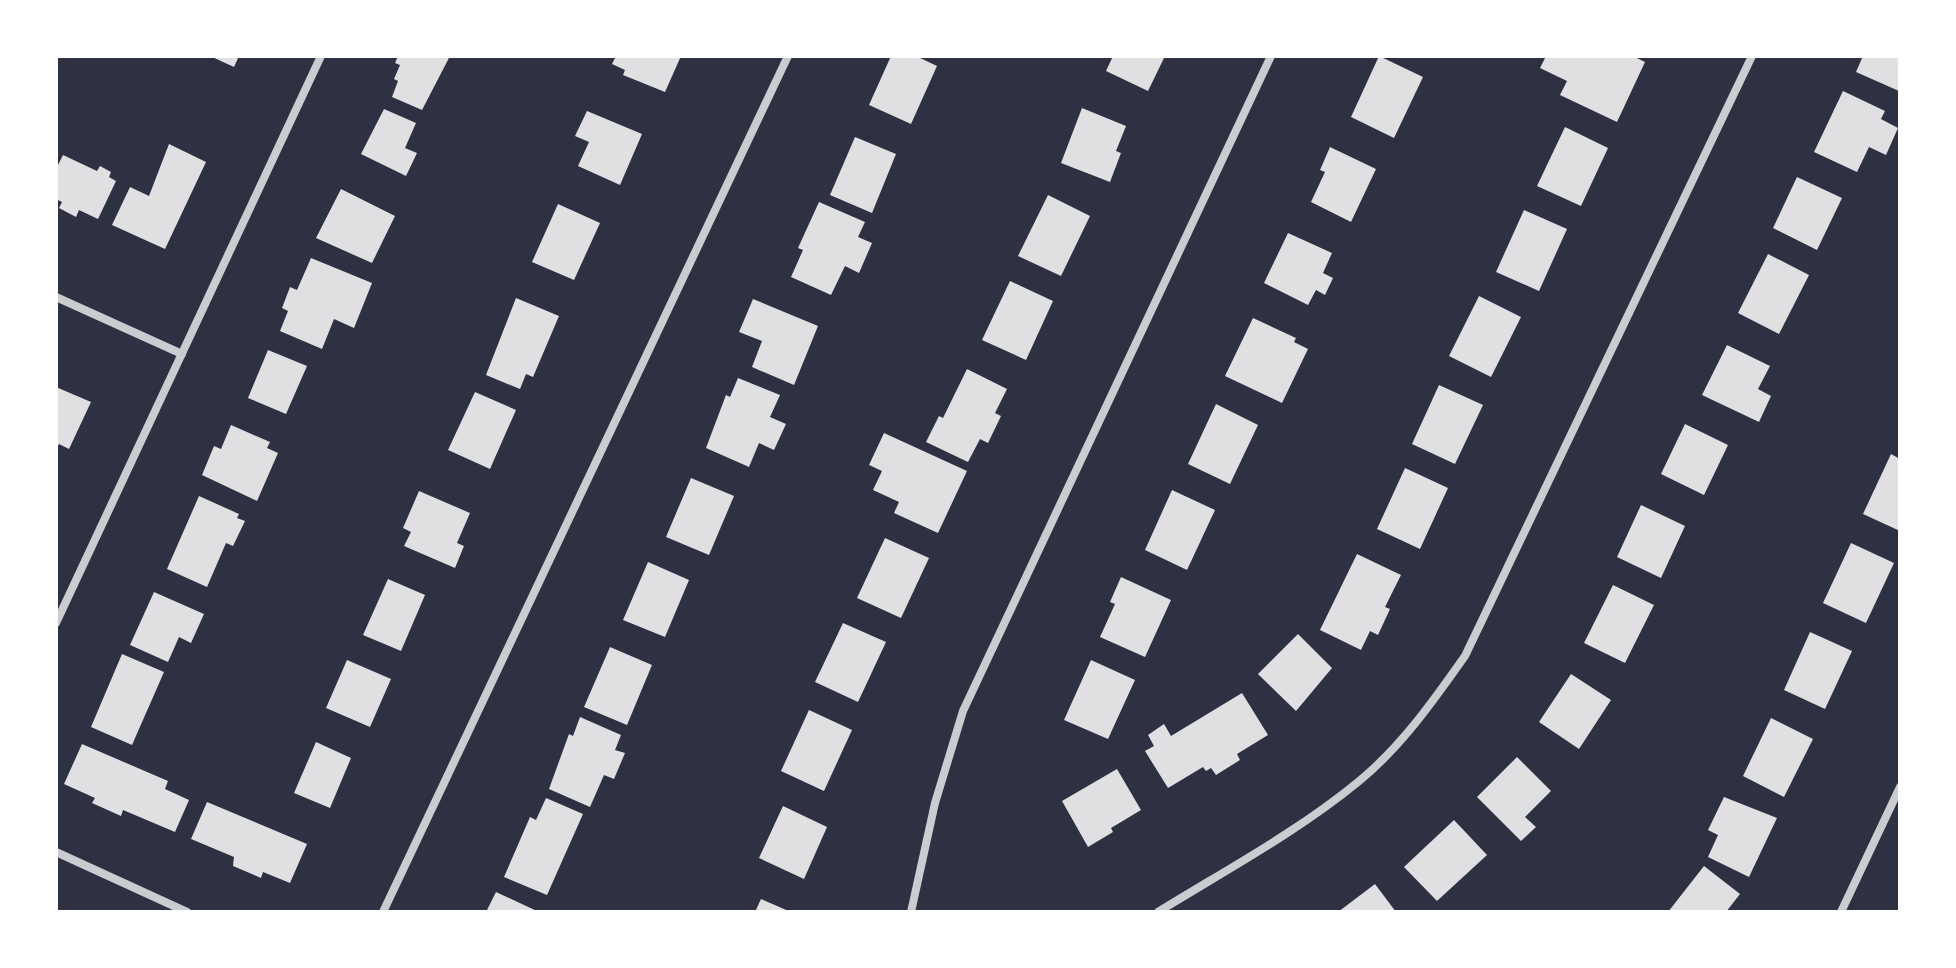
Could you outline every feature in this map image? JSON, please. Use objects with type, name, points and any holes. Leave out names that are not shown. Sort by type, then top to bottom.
[{"type":"street","points":[[56,623],[321,56]]},
{"type":"street","points":[[383,912],[788,56]]},
{"type":"street","points":[[911,912],[935,803],[963,711],[1271,56]]},
{"type":"street","points":[[1158,912],[1313,817],[1360,781],[1412,728],[1439,692],[1480,630],[1752,56]]},
{"type":"street","points":[[56,297],[182,354]]},
{"type":"street","points":[[1841,912],[1900,787]]},
{"type":"street","points":[[56,852],[187,912]]},
{"type":"building","points":[[210,56],[239,56],[234,67]]},
{"type":"building","points":[[398,56],[450,56],[422,110],[392,97],[398,81],[394,79],[400,65],[395,63]]},
{"type":"building","points":[[616,56],[681,56],[665,92],[623,75],[625,70],[612,64]]},
{"type":"building","points":[[891,56],[916,56],[937,66],[911,124],[869,105]]},
{"type":"building","points":[[1113,56],[1165,56],[1148,91],[1106,71]]},
{"type":"building","points":[[1379,56],[1423,77],[1394,138],[1351,117]]},
{"type":"building","points":[[1546,56],[1633,56],[1645,62],[1617,122],[1560,95],[1567,81],[1540,68]]},
{"type":"building","points":[[1863,56],[1900,56],[1899,91],[1856,72]]},
{"type":"building","points":[[1843,91],[1885,111],[1881,119],[1898,128],[1886,155],[1869,147],[1857,172],[1814,152]]},
{"type":"building","points":[[1082,108],[1126,126],[1116,151],[1121,153],[1110,182],[1061,163]]},
{"type":"building","points":[[384,109],[416,123],[405,148],[417,153],[406,176],[361,154]]},
{"type":"building","points":[[587,111],[642,134],[620,185],[578,166],[589,142],[575,136]]},
{"type":"building","points":[[1565,127],[1608,148],[1581,206],[1537,186]]},
{"type":"building","points":[[855,137],[896,154],[872,213],[830,195]]},
{"type":"building","points":[[169,144],[206,162],[165,249],[112,225],[130,187],[149,196]]},
{"type":"building","points":[[1330,147],[1376,169],[1351,222],[1311,202],[1325,172],[1320,170]]},
{"type":"building","points":[[63,155],[97,171],[100,166],[111,172],[109,177],[116,181],[98,219],[79,210],[76,217],[59,208],[62,202],[56,199],[56,169]]},
{"type":"building","points":[[1797,177],[1842,198],[1817,250],[1773,228]]},
{"type":"building","points":[[341,189],[395,216],[372,263],[316,238]]},
{"type":"building","points":[[1048,195],[1090,216],[1061,276],[1018,256]]},
{"type":"building","points":[[819,202],[865,222],[858,237],[872,243],[859,273],[845,266],[831,295],[791,277],[803,250],[798,248]]},
{"type":"building","points":[[558,204],[600,223],[574,280],[532,262]]},
{"type":"building","points":[[1524,210],[1567,229],[1539,291],[1496,272]]},
{"type":"building","points":[[1288,233],[1332,253],[1323,273],[1333,278],[1325,295],[1316,290],[1308,305],[1264,283]]},
{"type":"building","points":[[1768,254],[1809,275],[1779,334],[1738,313]]},
{"type":"building","points":[[311,258],[372,283],[354,328],[334,319],[322,349],[280,331],[288,311],[282,308],[290,287],[297,290]]},
{"type":"building","points":[[1010,281],[1053,301],[1026,360],[982,340]]},
{"type":"building","points":[[1479,296],[1521,317],[1491,377],[1449,356]]},
{"type":"building","points":[[516,298],[559,316],[533,377],[526,374],[520,389],[486,375]]},
{"type":"building","points":[[753,299],[818,326],[794,385],[752,367],[762,341],[739,332]]},
{"type":"building","points":[[1253,318],[1296,338],[1294,342],[1308,349],[1282,403],[1225,376]]},
{"type":"building","points":[[1727,345],[1770,366],[1758,389],[1771,396],[1759,422],[1702,395]]},
{"type":"building","points":[[268,350],[307,366],[286,414],[248,398]]},
{"type":"building","points":[[967,369],[1007,389],[995,413],[1001,416],[988,443],[980,439],[968,462],[926,442],[939,416],[943,418]]},
{"type":"building","points":[[738,378],[780,395],[770,417],[786,424],[774,450],[759,443],[749,467],[706,448],[726,395],[730,397]]},
{"type":"building","points":[[1439,385],[1483,405],[1455,464],[1412,444]]},
{"type":"building","points":[[56,387],[91,402],[69,449],[59,444],[56,450]]},
{"type":"building","points":[[475,392],[516,410],[490,469],[448,450]]},
{"type":"building","points":[[1216,404],[1258,425],[1230,484],[1188,464]]},
{"type":"building","points":[[1685,424],[1728,445],[1704,495],[1661,474]]},
{"type":"building","points":[[231,425],[270,442],[267,448],[278,453],[257,501],[202,475],[214,446],[221,449]]},
{"type":"building","points":[[884,433],[967,471],[938,533],[894,513],[899,502],[873,490],[882,471],[869,465]]},
{"type":"building","points":[[1891,454],[1900,459],[1900,531],[1863,514]]},
{"type":"building","points":[[1405,468],[1448,488],[1420,549],[1377,529]]},
{"type":"building","points":[[691,478],[734,496],[709,555],[666,537]]},
{"type":"building","points":[[1172,490],[1215,510],[1187,570],[1145,550]]},
{"type":"building","points":[[419,491],[470,513],[457,543],[464,546],[455,568],[404,546],[411,532],[403,528]]},
{"type":"building","points":[[199,496],[239,514],[237,518],[245,521],[233,546],[226,543],[207,587],[167,569]]},
{"type":"building","points":[[1641,505],[1685,526],[1661,578],[1617,557]]},
{"type":"building","points":[[885,538],[929,558],[901,618],[857,598]]},
{"type":"building","points":[[1851,543],[1894,563],[1866,623],[1823,603]]},
{"type":"building","points":[[1357,554],[1401,575],[1385,607],[1390,609],[1378,635],[1370,631],[1361,650],[1320,630]]},
{"type":"building","points":[[648,562],[689,580],[665,637],[623,620]]},
{"type":"building","points":[[1121,577],[1171,600],[1145,657],[1100,637],[1115,604],[1110,602]]},
{"type":"building","points":[[388,579],[425,595],[401,651],[363,635]]},
{"type":"building","points":[[1613,585],[1654,605],[1625,663],[1584,643]]},
{"type":"building","points":[[154,592],[204,614],[191,643],[179,637],[168,662],[130,645]]},
{"type":"building","points":[[843,623],[886,642],[858,702],[815,682]]},
{"type":"building","points":[[1810,632],[1852,651],[1825,709],[1784,690]]},
{"type":"building","points":[[1298,634],[1332,668],[1296,711],[1258,674]]},
{"type":"building","points":[[610,647],[652,665],[627,725],[584,707]]},
{"type":"building","points":[[122,654],[164,672],[132,745],[91,727]]},
{"type":"building","points":[[347,660],[391,679],[370,727],[326,708]]},
{"type":"building","points":[[1091,660],[1135,680],[1108,739],[1064,720]]},
{"type":"building","points":[[1571,674],[1611,700],[1579,749],[1539,722]]},
{"type":"building","points":[[1242,693],[1268,735],[1237,754],[1240,760],[1216,775],[1211,768],[1206,771],[1203,767],[1168,788],[1145,751],[1154,746],[1148,735],[1164,724],[1171,736]]},
{"type":"building","points":[[809,710],[852,730],[824,791],[781,771]]},
{"type":"building","points":[[580,717],[621,735],[615,750],[625,753],[614,779],[604,775],[590,807],[549,789],[569,734],[573,736]]},
{"type":"building","points":[[1771,718],[1813,739],[1784,797],[1743,776]]},
{"type":"building","points":[[316,742],[351,758],[330,808],[294,793]]},
{"type":"building","points":[[82,744],[168,781],[165,789],[189,800],[175,832],[123,810],[121,816],[92,803],[95,798],[64,784]]},
{"type":"building","points":[[1517,757],[1551,791],[1525,817],[1536,827],[1521,841],[1477,797]]},
{"type":"building","points":[[1117,769],[1141,810],[1111,828],[1113,832],[1088,847],[1062,801]]},
{"type":"building","points":[[1724,797],[1777,818],[1749,877],[1708,857],[1718,835],[1708,830]]},
{"type":"building","points":[[546,798],[583,814],[547,895],[504,877],[530,817],[536,820]]},
{"type":"building","points":[[207,802],[307,844],[290,883],[263,872],[261,878],[233,866],[234,857],[191,839]]},
{"type":"building","points":[[783,806],[827,827],[804,879],[759,858]]},
{"type":"building","points":[[1454,820],[1487,855],[1437,901],[1404,867]]},
{"type":"building","points":[[1704,866],[1740,894],[1726,912],[1668,912]]},
{"type":"building","points":[[1375,884],[1396,912],[1338,912]]},
{"type":"building","points":[[496,892],[539,912],[486,912]]},
{"type":"building","points":[[761,899],[791,912],[755,912]]}]
